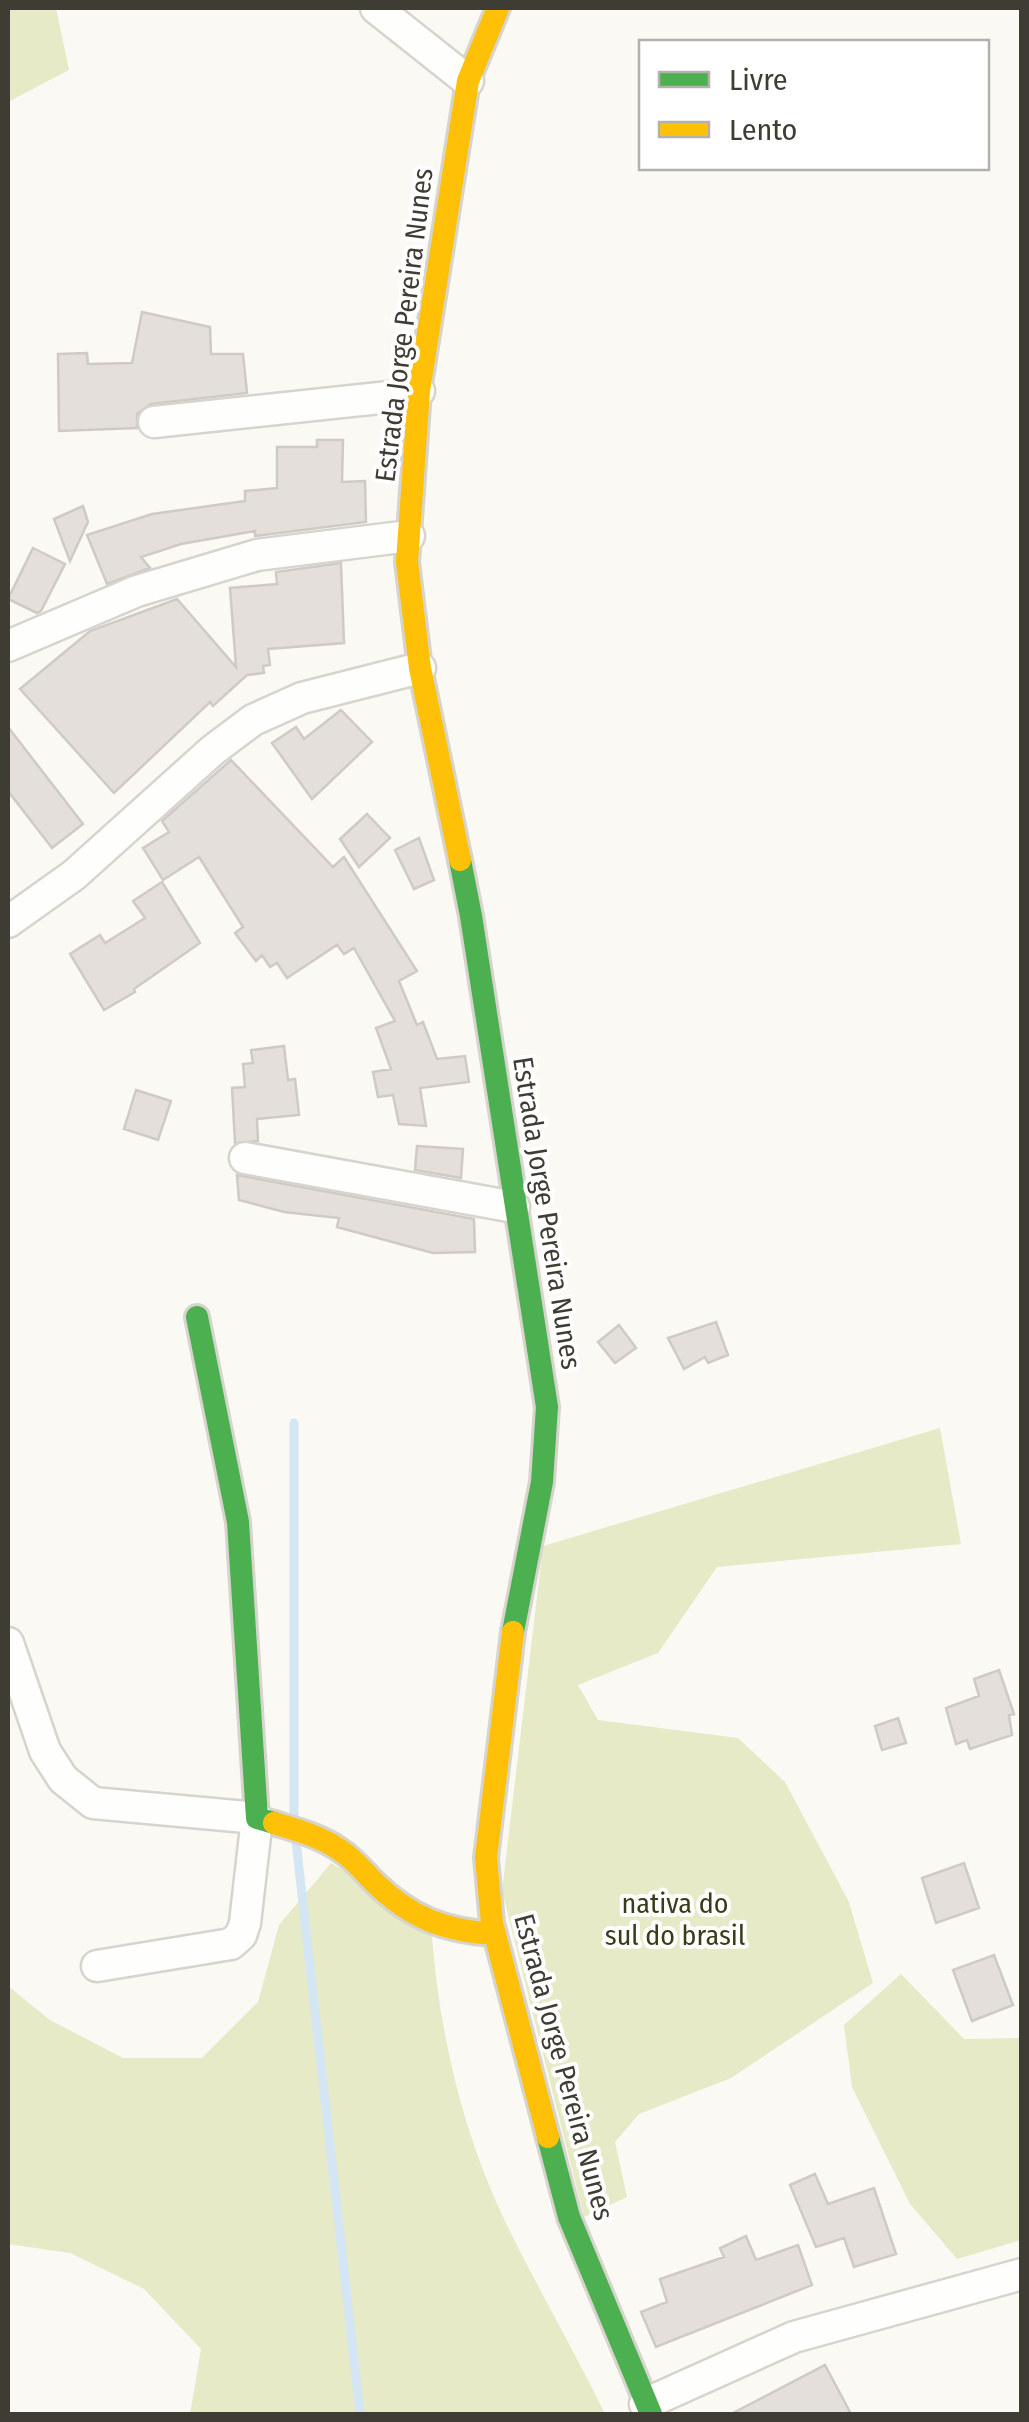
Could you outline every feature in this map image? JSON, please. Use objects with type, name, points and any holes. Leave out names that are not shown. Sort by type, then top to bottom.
[{"type":"street","points":[[376,8],[468,82]]},
{"type":"street","name":"Estrada Jorge Pereira Nunes","points":[[498,8],[468,82],[420,390],[407,562],[420,668],[471,916],[514,1207],[528,1269],[546,1407],[542,1482],[514,1626],[486,1858],[494,1934],[569,2217],[648,2409]]},
{"type":"street","points":[[154,422],[389,397],[420,390]]},
{"type":"street","points":[[8,646],[137,591],[257,555],[409,536]]},
{"type":"street","points":[[8,922],[74,875],[213,750],[253,720],[302,698],[420,668]]},
{"type":"street","points":[[245,1158],[514,1207]]},
{"type":"street","points":[[96,1966],[231,1944],[245,1923],[257,1818],[238,1522],[197,1317]]},
{"type":"street","points":[[8,1644],[45,1751],[64,1780],[93,1803],[257,1818],[314,1836],[344,1852],[402,1910],[426,1925],[453,1932],[494,1934]]},
{"type":"street","points":[[648,2409],[794,2336],[1022,2274]]},
{"type":"green space","points":[[8,8],[56,8],[69,70],[8,102]]},
{"type":"green space","name":"nativa do sul do brasil","points":[[940,1428],[961,1544],[717,1567],[658,1653],[578,1685],[598,1720],[738,1738],[785,1782],[849,1902],[873,1983],[731,2078],[639,2114],[615,2142],[627,2197],[584,2217],[502,1891],[543,1546]]},
{"type":"green space","points":[[331,1863],[431,1922],[445,2035],[474,2146],[503,2217],[605,2414],[190,2414],[201,2349],[144,2289],[70,2253],[8,2244],[8,1986],[50,2020],[123,2058],[202,2058],[258,2002],[279,1925]]},
{"type":"green space","points":[[901,1974],[964,2039],[1021,2038],[1021,2240],[957,2259],[910,2204],[852,2087],[844,2025]]},
{"type":"building","points":[[142,312],[210,327],[211,354],[243,354],[247,393],[151,404],[137,414],[137,428],[59,431],[58,354],[87,353],[88,364],[132,363]]},
{"type":"building","points":[[317,440],[343,440],[342,482],[365,481],[366,522],[255,536],[255,531],[181,544],[141,557],[150,568],[107,584],[87,535],[152,514],[245,501],[245,491],[277,488],[277,447],[317,447]]},
{"type":"building","points":[[83,506],[88,522],[70,561],[54,519]]},
{"type":"building","points":[[33,548],[65,564],[37,613],[8,599]]},
{"type":"building","points":[[341,563],[344,643],[268,649],[270,665],[263,666],[264,673],[247,675],[213,706],[210,702],[114,793],[20,689],[90,631],[177,599],[236,667],[230,588],[277,584],[276,572]]},
{"type":"building","points":[[341,710],[372,742],[312,799],[272,743],[296,727],[304,739]]},
{"type":"building","points":[[8,727],[83,824],[52,848],[8,791]]},
{"type":"building","points":[[231,760],[333,867],[344,857],[417,971],[399,981],[417,1025],[423,1022],[437,1059],[465,1056],[469,1082],[420,1088],[426,1126],[399,1124],[393,1095],[378,1097],[373,1072],[391,1069],[376,1028],[395,1021],[354,948],[344,954],[337,945],[287,978],[277,963],[270,967],[262,955],[256,961],[235,933],[243,927],[199,857],[163,880],[143,848],[169,832],[162,821]]},
{"type":"building","points":[[367,814],[390,838],[359,867],[340,839]]},
{"type":"building","points":[[419,838],[434,880],[414,889],[395,850]]},
{"type":"building","points":[[162,882],[200,943],[104,1010],[70,954],[100,935],[105,943],[145,918],[133,901]]},
{"type":"building","points":[[284,1046],[288,1080],[295,1079],[299,1115],[257,1119],[258,1141],[235,1143],[232,1088],[245,1087],[243,1064],[253,1063],[251,1050]]},
{"type":"building","points":[[136,1090],[171,1101],[158,1140],[124,1129]]},
{"type":"building","points":[[417,1146],[463,1149],[461,1178],[415,1170]]},
{"type":"building","points":[[237,1175],[474,1219],[475,1252],[433,1253],[337,1227],[339,1218],[284,1212],[239,1200]]},
{"type":"building","points":[[716,1322],[728,1355],[708,1363],[705,1357],[684,1369],[668,1338]]},
{"type":"building","points":[[619,1325],[636,1348],[615,1363],[598,1342]]},
{"type":"building","points":[[999,1670],[1014,1714],[1009,1715],[1012,1735],[970,1749],[967,1740],[956,1744],[946,1708],[979,1696],[974,1679]]},
{"type":"building","points":[[898,1718],[906,1743],[882,1750],[875,1726]]},
{"type":"building","points":[[964,1863],[979,1908],[936,1923],[922,1878]]},
{"type":"building","points":[[994,1955],[1013,2005],[972,2021],[953,1970]]},
{"type":"building","points":[[815,2174],[828,2204],[874,2188],[896,2254],[854,2267],[844,2238],[816,2247],[790,2185]]},
{"type":"building","points":[[746,2236],[756,2260],[798,2245],[812,2285],[656,2347],[641,2312],[667,2302],[660,2279],[724,2257],[720,2248]]},
{"type":"building","points":[[825,2365],[851,2414],[731,2414]]},
{"type":"waterway","points":[[294,1423],[294,1816]]},
{"type":"waterway","points":[[296,1841],[360,2414]]},
{"type":"traffic: fast","points":[[460,860],[547,1407],[542,1482],[513,1632]]},
{"type":"traffic: fast","points":[[197,1317],[238,1522],[257,1818],[274,1823]]},
{"type":"traffic: fast","points":[[548,2137],[569,2217],[651,2414]]},
{"type":"traffic: slow","points":[[460,860],[420,668],[407,562],[419,391],[468,81],[498,8]]},
{"type":"traffic: slow","points":[[513,1632],[486,1858],[492,1923],[548,2137]]},
{"type":"traffic: slow","points":[[274,1823],[332,1845],[350,1857],[388,1895],[416,1914],[460,1930],[495,1934]]}]
